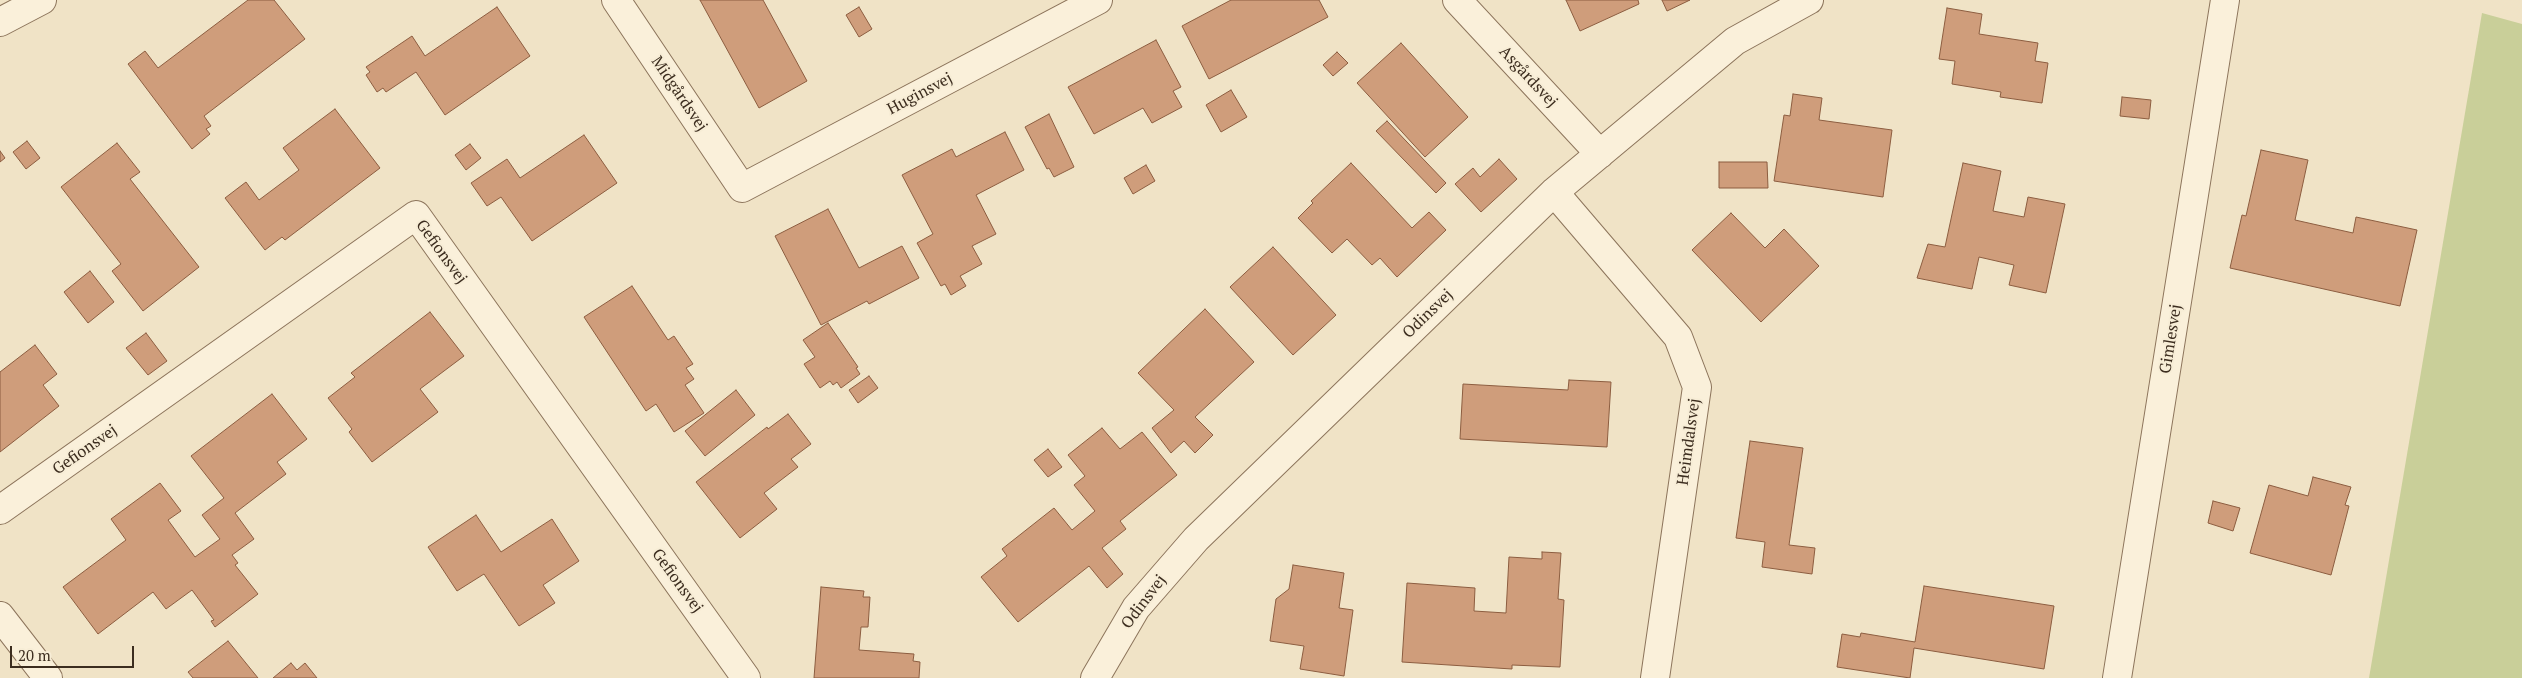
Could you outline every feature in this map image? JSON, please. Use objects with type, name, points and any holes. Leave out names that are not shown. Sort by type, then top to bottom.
[{"type":"street","points":[[0,22],[42,0]]},
{"type":"street","name":"Midgårdsvej","points":[[616,0],[742,188]]},
{"type":"street","name":"Huginsvej","points":[[742,188],[1098,0]]},
{"type":"street","name":"Asgårdsvej","points":[[1457,0],[1600,154]]},
{"type":"street","name":"Odinsvej","points":[[1095,678],[1136,608],[1196,539],[1554,192],[1735,41],[1809,0]]},
{"type":"street","name":"Gimlesvej","points":[[2117,678],[2225,0]]},
{"type":"street","name":"Heimdalsvej","points":[[1554,192],[1678,337],[1697,387],[1655,678]]},
{"type":"street","name":"Gefionsvej","points":[[0,510],[416,215],[746,678]]},
{"type":"street","points":[[2,623],[48,678]]},
{"type":"green space","points":[[2482,13],[2522,24],[2522,678],[2369,678]]},
{"type":"building","points":[[248,0],[274,0],[305,39],[204,116],[211,126],[206,129],[210,134],[192,149],[128,64],[145,51],[158,68]]},
{"type":"building","points":[[700,0],[763,0],[807,81],[759,108]]},
{"type":"building","points":[[1231,0],[1319,0],[1328,17],[1209,79],[1182,26]]},
{"type":"building","points":[[1566,0],[1638,0],[1639,4],[1580,31]]},
{"type":"building","points":[[1662,0],[1690,0],[1667,11]]},
{"type":"building","points":[[497,7],[530,56],[445,115],[416,72],[386,92],[383,88],[377,92],[366,75],[370,72],[366,67],[412,36],[425,56]]},
{"type":"building","points":[[859,7],[872,29],[859,37],[846,15]]},
{"type":"building","points":[[1947,8],[1982,14],[1979,34],[2038,43],[2035,61],[2048,63],[2042,103],[2000,97],[2001,92],[1952,84],[1955,61],[1939,59]]},
{"type":"building","points":[[1156,40],[1181,87],[1173,91],[1182,107],[1152,123],[1143,108],[1094,134],[1068,87]]},
{"type":"building","points":[[1401,43],[1468,117],[1425,157],[1357,83]]},
{"type":"building","points":[[1337,52],[1348,63],[1333,76],[1323,65]]},
{"type":"building","points":[[1231,90],[1247,117],[1221,132],[1206,105]]},
{"type":"building","points":[[1793,94],[1822,98],[1819,120],[1892,130],[1883,197],[1774,181],[1784,115],[1790,116]]},
{"type":"building","points":[[2122,97],[2151,100],[2149,119],[2120,116]]},
{"type":"building","points":[[335,109],[380,168],[285,240],[282,237],[265,250],[225,198],[246,182],[259,200],[299,170],[283,148]]},
{"type":"building","points":[[1049,114],[1074,167],[1054,177],[1049,168],[1047,169],[1025,127]]},
{"type":"building","points":[[1387,121],[1446,183],[1436,193],[1376,131]]},
{"type":"building","points":[[1005,132],[1024,170],[976,195],[996,234],[972,246],[982,264],[960,276],[966,286],[951,295],[945,284],[941,286],[917,243],[933,234],[902,175],[952,149],[956,157]]},
{"type":"building","points":[[584,135],[617,183],[532,241],[501,197],[487,206],[471,183],[507,159],[520,178]]},
{"type":"building","points":[[27,141],[40,158],[26,169],[13,152]]},
{"type":"building","points":[[117,143],[140,172],[130,179],[199,267],[143,311],[112,271],[121,264],[61,187]]},
{"type":"building","points":[[470,144],[481,158],[466,170],[455,155]]},
{"type":"building","points":[[2261,150],[2308,160],[2295,220],[2353,233],[2356,217],[2417,230],[2400,306],[2230,268],[2242,215],[2246,216]]},
{"type":"building","points":[[0,151],[5,158],[0,162]]},
{"type":"building","points":[[1499,159],[1517,179],[1481,212],[1455,184],[1473,168],[1480,177]]},
{"type":"building","points":[[1719,162],[1767,162],[1768,188],[1719,188]]},
{"type":"building","points":[[1351,163],[1412,228],[1429,212],[1446,230],[1397,277],[1380,258],[1372,265],[1347,239],[1332,253],[1298,218],[1313,203],[1311,201]]},
{"type":"building","points":[[1963,163],[2001,171],[1993,211],[2024,217],[2028,197],[2065,204],[2046,293],[2009,285],[2014,265],[1979,257],[1972,289],[1917,278],[1928,244],[1945,247]]},
{"type":"building","points":[[1146,165],[1155,181],[1133,194],[1124,178]]},
{"type":"building","points":[[828,209],[859,268],[902,246],[919,278],[869,304],[867,301],[821,325],[775,236]]},
{"type":"building","points":[[1731,213],[1765,248],[1784,229],[1819,266],[1761,322],[1692,250]]},
{"type":"building","points":[[1273,247],[1336,315],[1293,355],[1230,287]]},
{"type":"building","points":[[90,271],[114,302],[88,323],[64,292]]},
{"type":"building","points":[[632,286],[668,340],[674,336],[693,364],[686,368],[694,379],[685,385],[704,413],[674,432],[656,404],[646,411],[584,317]]},
{"type":"building","points":[[1205,309],[1254,362],[1195,417],[1213,435],[1195,453],[1184,441],[1171,453],[1152,428],[1174,410],[1138,373]]},
{"type":"building","points":[[430,312],[464,356],[420,389],[438,412],[372,462],[349,432],[352,429],[328,398],[355,377],[351,373]]},
{"type":"building","points":[[828,323],[858,367],[856,368],[860,374],[841,388],[837,382],[833,385],[830,381],[820,388],[804,364],[815,357],[803,340]]},
{"type":"building","points":[[146,333],[167,361],[148,375],[126,348]]},
{"type":"building","points":[[35,345],[57,374],[43,385],[59,406],[0,452],[0,372]]},
{"type":"building","points":[[869,376],[878,388],[858,403],[849,390]]},
{"type":"building","points":[[1569,380],[1611,382],[1607,447],[1460,439],[1463,384],[1568,390]]},
{"type":"building","points":[[736,390],[755,415],[705,456],[685,431]]},
{"type":"building","points":[[272,394],[307,439],[277,462],[286,474],[235,513],[254,539],[232,555],[238,563],[235,565],[258,594],[215,627],[211,621],[214,620],[192,590],[166,609],[153,592],[98,634],[63,587],[126,540],[111,519],[160,483],[181,511],[168,520],[195,557],[220,539],[202,515],[224,498],[191,456]]},
{"type":"building","points":[[788,414],[811,444],[791,459],[798,467],[764,493],[777,509],[740,538],[696,482],[767,427],[768,429]]},
{"type":"building","points":[[1102,428],[1120,449],[1142,432],[1177,475],[1120,521],[1126,529],[1102,548],[1123,574],[1107,588],[1089,566],[1018,622],[981,577],[1007,556],[1002,549],[1054,508],[1072,530],[1095,511],[1074,485],[1085,476],[1068,455]]},
{"type":"building","points":[[1750,441],[1803,448],[1789,545],[1815,548],[1812,574],[1762,567],[1765,542],[1736,538]]},
{"type":"building","points":[[1048,449],[1062,467],[1048,477],[1034,460]]},
{"type":"building","points":[[2313,477],[2351,487],[2345,505],[2349,506],[2331,575],[2250,553],[2269,485],[2308,496]]},
{"type":"building","points":[[2213,501],[2240,508],[2233,531],[2208,523]]},
{"type":"building","points":[[476,515],[501,552],[552,519],[579,561],[543,585],[555,603],[519,626],[484,574],[457,591],[428,547]]},
{"type":"building","points":[[1542,552],[1561,553],[1558,599],[1564,600],[1560,667],[1512,665],[1512,669],[1402,662],[1407,583],[1475,588],[1474,611],[1506,613],[1509,557],[1542,559]]},
{"type":"building","points":[[1293,565],[1344,573],[1339,608],[1353,610],[1344,676],[1300,669],[1304,646],[1270,641],[1276,599],[1289,589]]},
{"type":"building","points":[[1924,586],[2054,606],[2044,669],[1914,648],[1910,678],[1837,667],[1842,634],[1860,637],[1861,633],[1915,642]]},
{"type":"building","points":[[821,587],[864,591],[863,597],[870,597],[868,627],[861,627],[859,650],[914,654],[913,661],[920,662],[919,678],[814,678]]},
{"type":"building","points":[[228,641],[258,678],[193,678],[188,672]]},
{"type":"building","points":[[291,663],[297,670],[305,663],[317,678],[273,678]]}]
